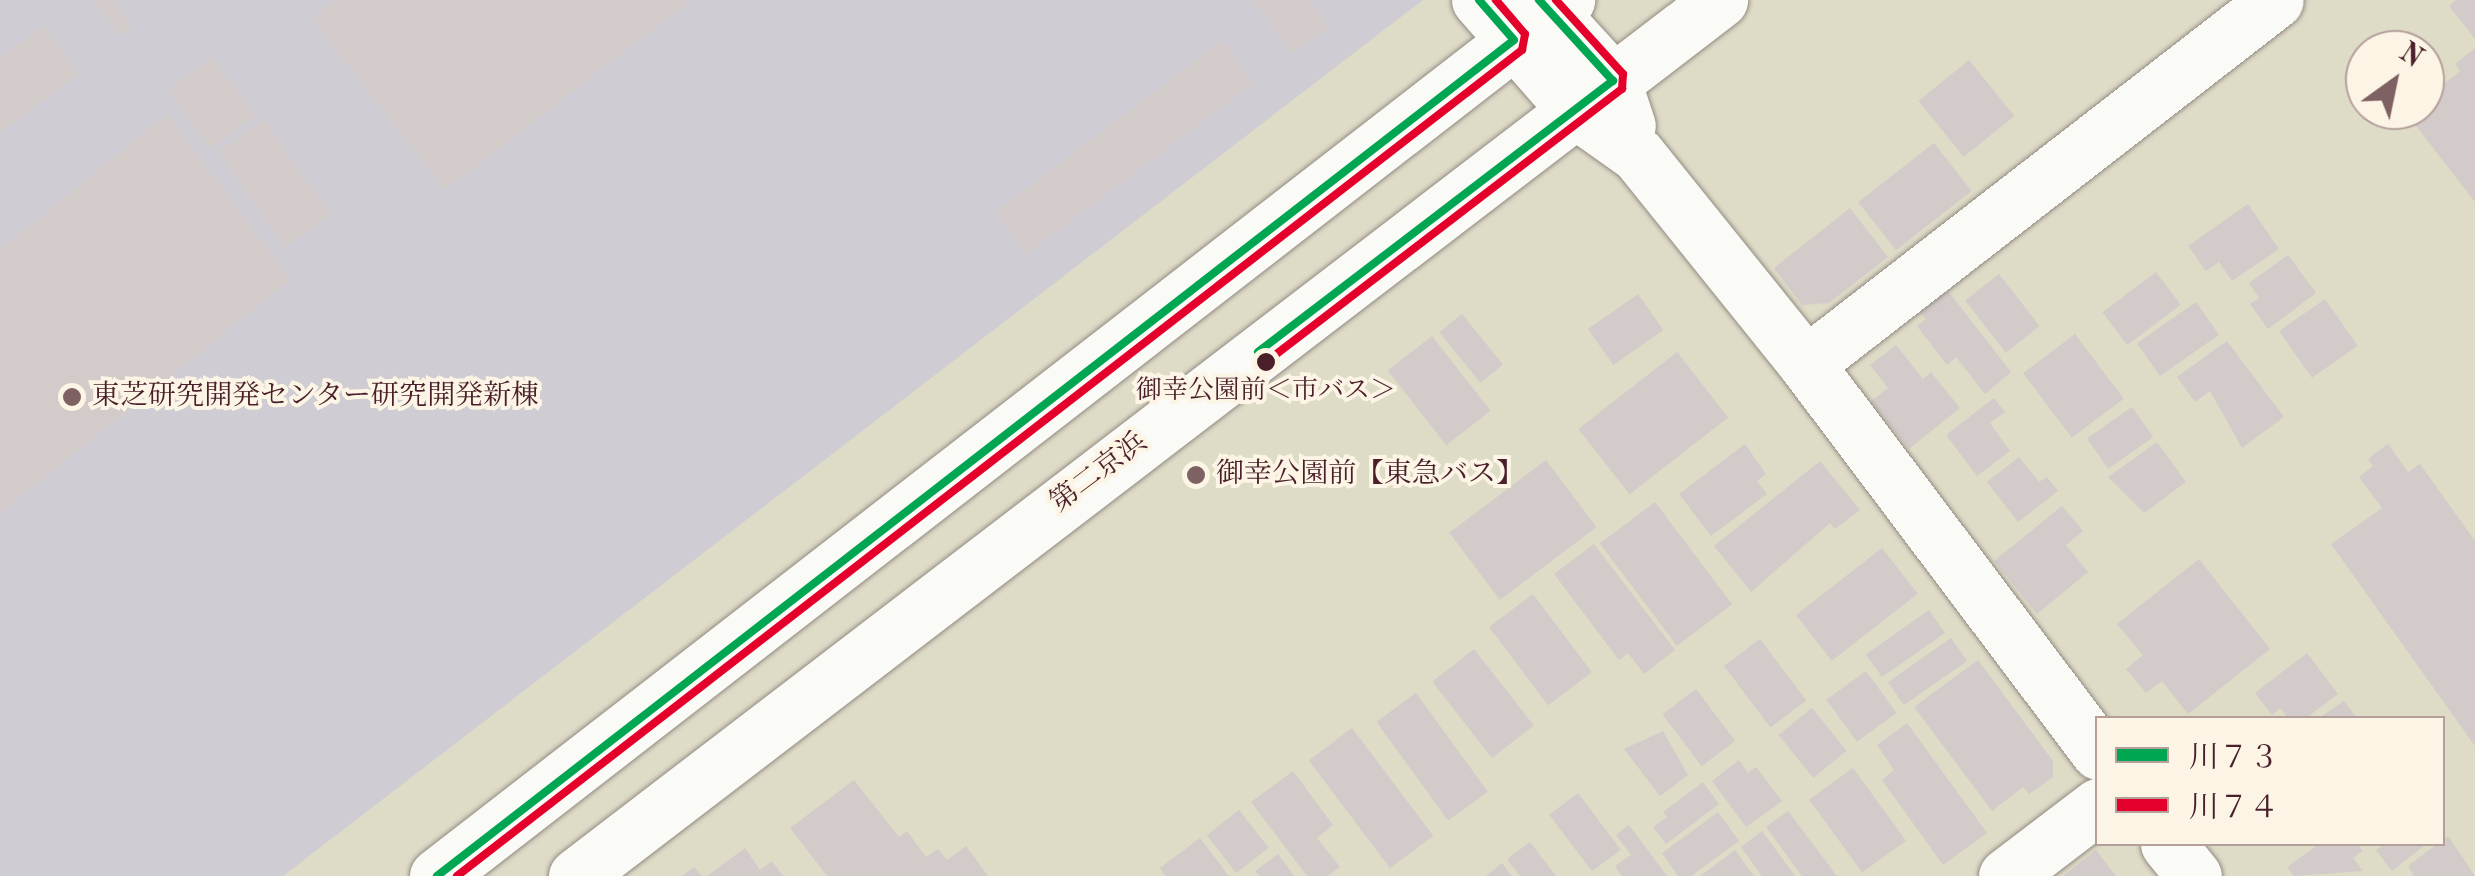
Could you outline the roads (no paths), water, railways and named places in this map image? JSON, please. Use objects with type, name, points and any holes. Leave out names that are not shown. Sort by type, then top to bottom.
[{"type":"main road","points":[[1479,0],[1543,13],[1594,95],[1638,155],[1806,364],[2095,748]]},
{"type":"main road","name":"第二京浜","points":[[576,876],[1720,0]]},
{"type":"main road","points":[[1806,364],[2276,0]]},
{"type":"main road","points":[[438,876],[1543,13]]},
{"type":"main road","points":[[2006,876],[2095,808]]},
{"type":"main road","points":[[2170,846],[2194,876]]},
{"type":"place","name":"御幸公園前＜市バス＞","points":[[1266,362]]},
{"type":"place","name":"東芝研究開発センター研究開発新棟","points":[[72,397]]},
{"type":"place","name":"御幸公園前【東急バス】","points":[[1196,475]]}]
